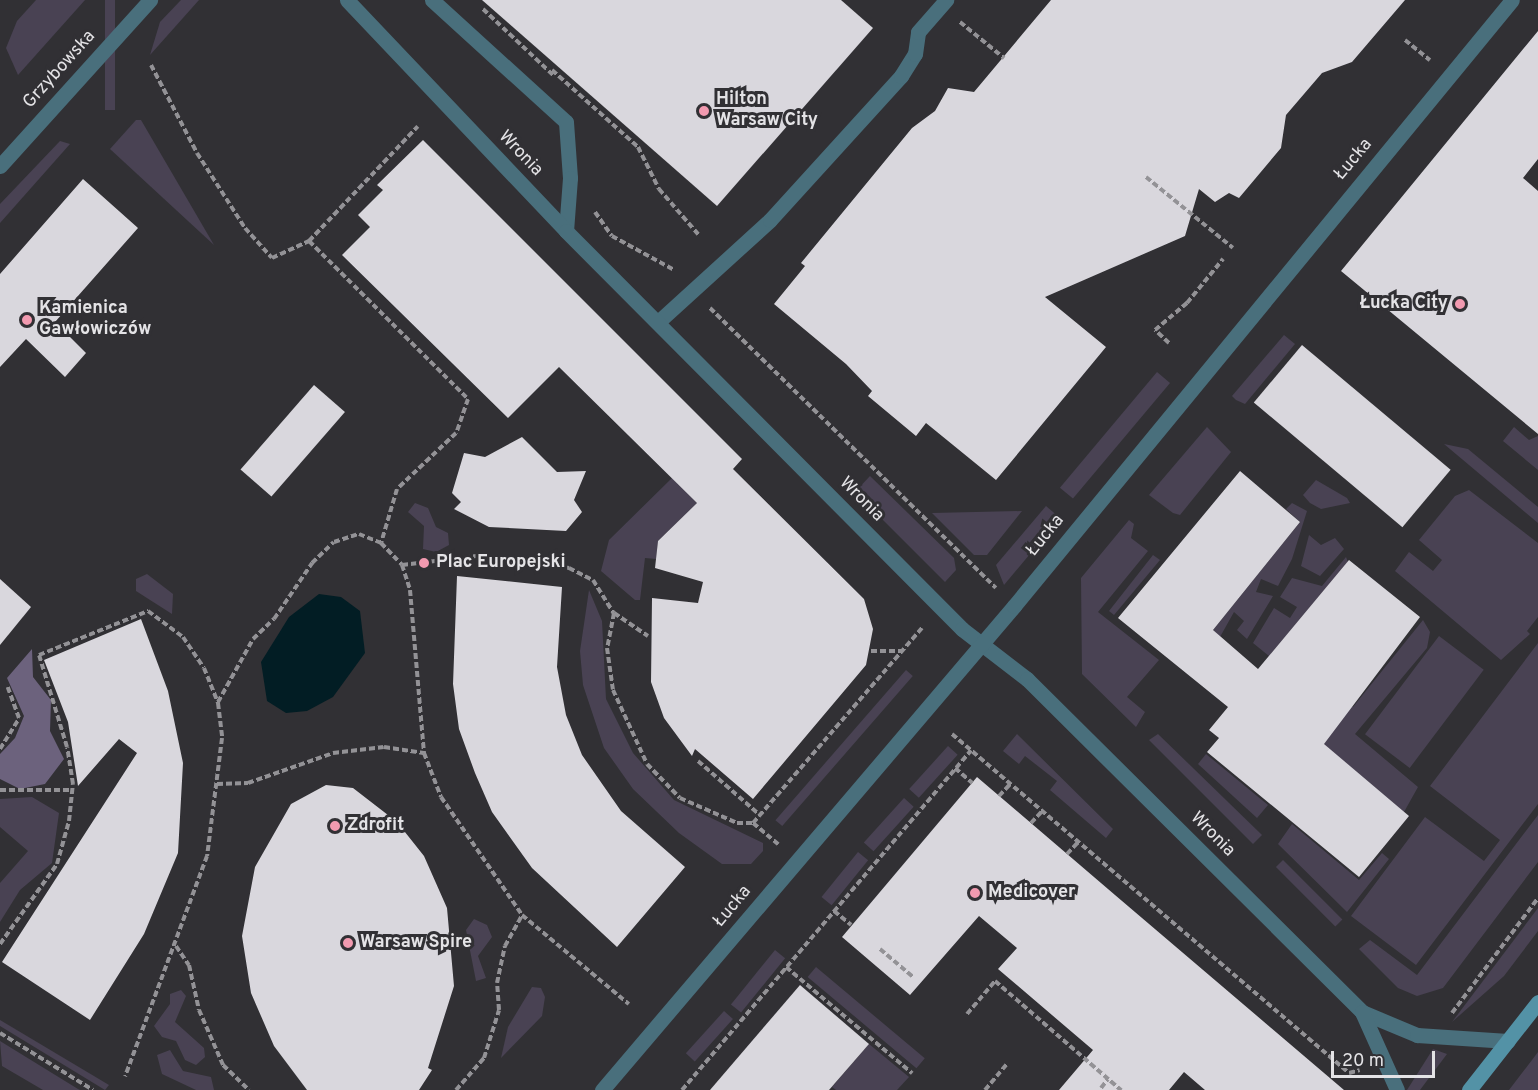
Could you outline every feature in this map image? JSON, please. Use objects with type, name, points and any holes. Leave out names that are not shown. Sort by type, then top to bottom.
[{"type":"main road","points":[[1469,1090],[1538,1002]]},
{"type":"street","name":"Grzybowska","points":[[0,166],[150,0]]},
{"type":"street","name":"Wronia","points":[[346,0],[566,231],[962,629],[1027,679],[1362,1012],[1397,1090]]},
{"type":"street","points":[[432,0],[566,122],[570,178],[566,231]]},
{"type":"street","name":"Łucka","points":[[602,1090],[982,644],[1512,0]]},
{"type":"street","points":[[658,322],[770,220],[894,84],[915,54],[918,32],[944,3]]},
{"type":"street","name":"Wronia","points":[[1362,1012],[1418,1035],[1508,1041]]},
{"type":"path","points":[[944,3],[1004,58]]},
{"type":"path","points":[[152,64],[197,153],[245,228],[272,258],[309,241],[418,126]]},
{"type":"path","points":[[552,69],[638,147],[659,189],[698,234]]},
{"type":"path","points":[[1146,177],[1233,248]]},
{"type":"path","points":[[309,241],[468,399],[456,433],[401,483],[381,543]]},
{"type":"path","points":[[1170,343],[1155,330],[1187,303],[1223,259]]},
{"type":"path","points":[[707,304],[1001,593]]},
{"type":"path","points":[[218,703],[254,639],[274,620],[312,563],[334,542],[359,534],[381,543],[402,565],[417,632],[415,688],[424,753],[464,836],[522,915],[629,1004]]},
{"type":"path","points":[[402,565],[476,556],[568,568],[592,580],[614,613],[648,636]]},
{"type":"path","points":[[0,944],[57,864],[72,790],[62,719],[39,655],[148,611],[183,637],[218,703],[222,738],[207,856],[176,946],[125,1076]]},
{"type":"path","points":[[614,613],[607,648],[614,690],[647,764],[680,798],[737,823],[753,823],[778,844]]},
{"type":"path","points":[[753,823],[922,628]]},
{"type":"path","points":[[871,651],[902,651]]},
{"type":"path","points":[[0,749],[20,718],[8,687]]},
{"type":"path","points":[[952,734],[1349,1073],[1364,1070]]},
{"type":"path","points":[[217,784],[248,783],[333,753],[384,747],[424,753]]},
{"type":"path","points":[[682,1090],[971,750]]},
{"type":"path","points":[[698,761],[760,814]]},
{"type":"path","points":[[955,768],[972,783]]},
{"type":"path","points":[[999,796],[1010,783]]},
{"type":"path","points":[[0,790],[72,790]]},
{"type":"path","points":[[1031,823],[1042,811]]},
{"type":"path","points":[[1067,854],[1078,842]]},
{"type":"path","points":[[1448,1017],[1538,898]]},
{"type":"path","points":[[834,911],[851,925]]},
{"type":"path","points":[[456,1090],[484,1059],[499,1010],[496,983],[506,946],[522,915]]},
{"type":"path","points":[[176,946],[189,965],[198,1010],[223,1065],[249,1090]]},
{"type":"path","points":[[880,949],[913,977]]},
{"type":"path","points":[[786,967],[912,1073]]},
{"type":"path","points":[[967,1014],[991,982],[1121,1090]]},
{"type":"path","points":[[0,1033],[93,1090]]},
{"type":"path","points":[[985,1090],[1007,1064]]},
{"type":"path","points":[[1101,1088],[1108,1079]]},
{"type":"shaded area","points":[[36,0],[85,0],[18,75],[6,48],[17,21]]},
{"type":"shaded area","points":[[105,0],[115,0],[115,110],[105,110]]},
{"type":"shaded area","points":[[181,0],[199,0],[150,55],[160,22]]},
{"type":"shaded area","points":[[136,120],[141,120],[214,245],[110,149]]},
{"type":"shaded area","points":[[60,141],[70,144],[0,223],[0,204]]},
{"type":"shaded area","points":[[1284,335],[1295,344],[1245,404],[1236,400],[1232,396]]},
{"type":"shaded area","points":[[1157,372],[1170,383],[1073,499],[1060,488]]},
{"type":"shaded area","points":[[1207,427],[1231,452],[1180,515],[1173,513],[1149,495]]},
{"type":"shaded area","points":[[1514,427],[1529,440],[1538,436],[1538,470],[1503,441]]},
{"type":"shaded area","points":[[1444,444],[1468,449],[1538,507],[1538,523]]},
{"type":"shaded area","points":[[870,476],[954,558],[956,570],[945,582],[855,492]]},
{"type":"shaded area","points":[[672,478],[697,503],[658,541],[656,559],[645,558],[640,600],[635,600],[601,571],[609,540]]},
{"type":"shaded area","points":[[1316,480],[1347,498],[1350,503],[1321,509],[1310,503],[1303,495]]},
{"type":"shaded area","points":[[1469,490],[1538,543],[1538,617],[1527,631],[1530,634],[1501,660],[1395,571],[1409,552],[1433,571],[1442,560],[1419,540],[1455,496]]},
{"type":"shaded area","points":[[415,503],[428,508],[436,527],[448,533],[449,545],[436,552],[423,549],[424,526],[408,512]]},
{"type":"shaded area","points":[[1292,503],[1307,511],[1292,559],[1278,586],[1261,579],[1256,592],[1273,596],[1247,639],[1237,630],[1244,621],[1234,612],[1220,637],[1213,630],[1300,522],[1286,509]]},
{"type":"shaded area","points":[[1046,506],[1060,518],[1004,585],[996,565]]},
{"type":"shaded area","points":[[1022,511],[987,555],[974,555],[932,513]]},
{"type":"shaded area","points":[[1129,520],[1134,524],[1131,538],[1148,551],[1098,612],[1159,660],[1127,697],[1145,712],[1136,727],[1082,674],[1081,578]]},
{"type":"shaded area","points":[[1309,535],[1321,545],[1335,538],[1344,549],[1320,576],[1301,566]]},
{"type":"shaded area","points":[[1153,555],[1160,560],[1114,615],[1109,611]]},
{"type":"shaded area","points":[[1346,557],[1348,562],[1269,656],[1253,643],[1274,608],[1290,618],[1297,607],[1280,597],[1292,578],[1322,586]]},
{"type":"shaded area","points":[[147,574],[173,594],[172,614],[136,591],[136,579]]},
{"type":"shaded area","points":[[589,590],[602,621],[606,699],[633,753],[674,800],[763,843],[763,851],[751,864],[722,864],[679,833],[633,789],[604,748],[583,685],[580,651]]},
{"type":"shaded area","points":[[1423,620],[1430,632],[1427,648],[1355,734],[1418,787],[1404,812],[1284,711],[1313,675],[1353,707]]},
{"type":"shaded area","points":[[1439,636],[1484,670],[1410,768],[1365,734]]},
{"type":"shaded area","points":[[1538,643],[1538,804],[1416,965],[1351,916],[1425,817],[1484,861],[1500,840],[1430,786]]},
{"type":"shaded area","points":[[32,649],[33,677],[51,700],[50,731],[64,759],[45,784],[20,789],[0,779],[0,754],[15,738],[24,716],[7,678]]},
{"type":"shaded area","points":[[906,670],[913,676],[782,826],[775,820]]},
{"type":"shaded area","points":[[1017,734],[1113,829],[1106,838],[1050,790],[1057,781],[1025,756],[1019,764],[1003,751]]},
{"type":"shaded area","points":[[1158,734],[1262,835],[1253,844],[1149,740]]},
{"type":"shaded area","points":[[948,746],[958,755],[919,798],[909,789]]},
{"type":"shaded area","points":[[1206,754],[1268,805],[1257,818],[1198,764]]},
{"type":"shaded area","points":[[32,797],[59,813],[52,863],[20,890],[0,922],[0,883],[28,851],[0,827],[0,799]]},
{"type":"shaded area","points":[[904,798],[914,807],[874,851],[864,843]]},
{"type":"shaded area","points":[[1538,815],[1538,862],[1443,988],[1417,996],[1398,988],[1359,949],[1370,940],[1417,975]]},
{"type":"shaded area","points":[[1292,824],[1359,880],[1382,853],[1389,859],[1347,912],[1278,844]]},
{"type":"shaded area","points":[[858,852],[868,860],[832,905],[821,897]]},
{"type":"shaded area","points":[[1283,860],[1342,919],[1335,926],[1276,867]]},
{"type":"shaded area","points":[[1538,908],[1538,931],[1504,976],[1452,1022]]},
{"type":"shaded area","points":[[474,919],[487,925],[492,937],[478,956],[486,978],[476,981],[466,930]]},
{"type":"shaded area","points":[[775,950],[785,958],[741,1013],[731,1004]]},
{"type":"shaded area","points":[[816,967],[925,1058],[916,1068],[808,977]]},
{"type":"shaded area","points":[[532,987],[541,988],[545,997],[542,1016],[501,1058],[508,1027]]},
{"type":"shaded area","points":[[181,990],[186,996],[175,1022],[204,1048],[205,1057],[196,1065],[185,1060],[176,1041],[162,1037],[154,1026],[170,1004],[170,994]]},
{"type":"shaded area","points":[[724,1011],[733,1019],[695,1061],[686,1053]]},
{"type":"shaded area","points":[[0,1020],[109,1085],[105,1090],[0,1026]]},
{"type":"shaded area","points":[[0,1041],[80,1090],[43,1090],[2,1066]]},
{"type":"shaded area","points":[[869,1044],[909,1077],[897,1090],[836,1090],[832,1087]]},
{"type":"shaded area","points":[[1433,1049],[1447,1054],[1420,1090],[1407,1090]]},
{"type":"shaded area","points":[[170,1050],[183,1071],[211,1077],[214,1090],[196,1090],[162,1074],[157,1055]]},
{"type":"shaded area","points":[[1538,1052],[1538,1090],[1509,1090],[1532,1060]]},
{"type":"water","points":[[319,594],[341,597],[360,611],[365,653],[333,697],[307,711],[286,713],[267,701],[261,662],[289,617]]},
{"type":"building","name":"Hilton Warsaw City","points":[[482,0],[841,0],[873,28],[717,206]]},
{"type":"building","points":[[1051,0],[1405,0],[1352,62],[1322,73],[1286,115],[1281,148],[1239,198],[1229,193],[1215,202],[1199,189],[1185,236],[1045,297],[1106,347],[996,480],[926,423],[916,436],[868,396],[872,391],[846,364],[774,304],[805,266],[801,263],[912,128],[935,111],[948,88],[974,92]]},
{"type":"building","name":"Łucka City","points":[[1538,31],[1538,159],[1523,178],[1538,191],[1538,434],[1341,271]]},
{"type":"building","points":[[423,140],[742,459],[733,469],[864,599],[873,629],[866,665],[753,799],[695,749],[692,756],[664,718],[651,682],[652,598],[698,603],[703,582],[655,568],[658,541],[697,503],[559,367],[508,418],[342,255],[370,227],[358,215],[383,190],[377,185]]},
{"type":"building","points":[[83,179],[138,228],[55,322],[86,353],[65,377],[26,339],[0,367],[0,274]]},
{"type":"building","points":[[1302,345],[1451,470],[1402,527],[1254,402]]},
{"type":"building","points":[[314,385],[345,412],[271,496],[241,470]]},
{"type":"building","points":[[522,437],[557,472],[586,471],[574,500],[582,512],[566,531],[489,527],[454,509],[461,502],[452,493],[464,453],[485,457]]},
{"type":"building","points":[[1240,471],[1300,522],[1213,630],[1258,669],[1349,560],[1420,617],[1324,744],[1409,816],[1359,877],[1207,752],[1219,738],[1209,730],[1228,707],[1118,618]]},
{"type":"building","points":[[457,576],[562,587],[557,667],[566,715],[582,755],[621,811],[685,867],[617,947],[532,868],[492,812],[475,773],[459,729],[453,684]]},
{"type":"building","points":[[0,579],[31,607],[0,645]]},
{"type":"building","points":[[141,619],[168,691],[183,763],[178,853],[144,934],[90,1020],[2,962],[137,753],[119,739],[78,786],[68,722],[44,660]]},
{"type":"building","points":[[977,777],[1344,1090],[1205,1090],[1184,1072],[1169,1090],[1059,1090],[1093,1050],[998,969],[1017,948],[979,916],[910,995],[842,937]]},
{"type":"building","name":"Warsaw Spire","points":[[326,785],[353,788],[397,822],[424,856],[447,908],[454,986],[428,1068],[432,1070],[419,1090],[307,1090],[274,1046],[251,993],[242,936],[255,867],[291,804]]},
{"type":"building","points":[[800,985],[869,1044],[829,1090],[710,1090]]},
{"type":"place","name":"Hilton Warsaw City","points":[[704,111]]},
{"type":"place","name":"Łucka City","points":[[1460,304]]},
{"type":"place","name":"Kamienica Gawłowiczów","points":[[27,320]]},
{"type":"place","name":"Plac Europejski","points":[[424,563]]},
{"type":"place","name":"Zdrofit","points":[[335,826]]},
{"type":"place","name":"Medicover","points":[[975,893]]},
{"type":"place","name":"Warsaw Spire","points":[[348,943]]}]
